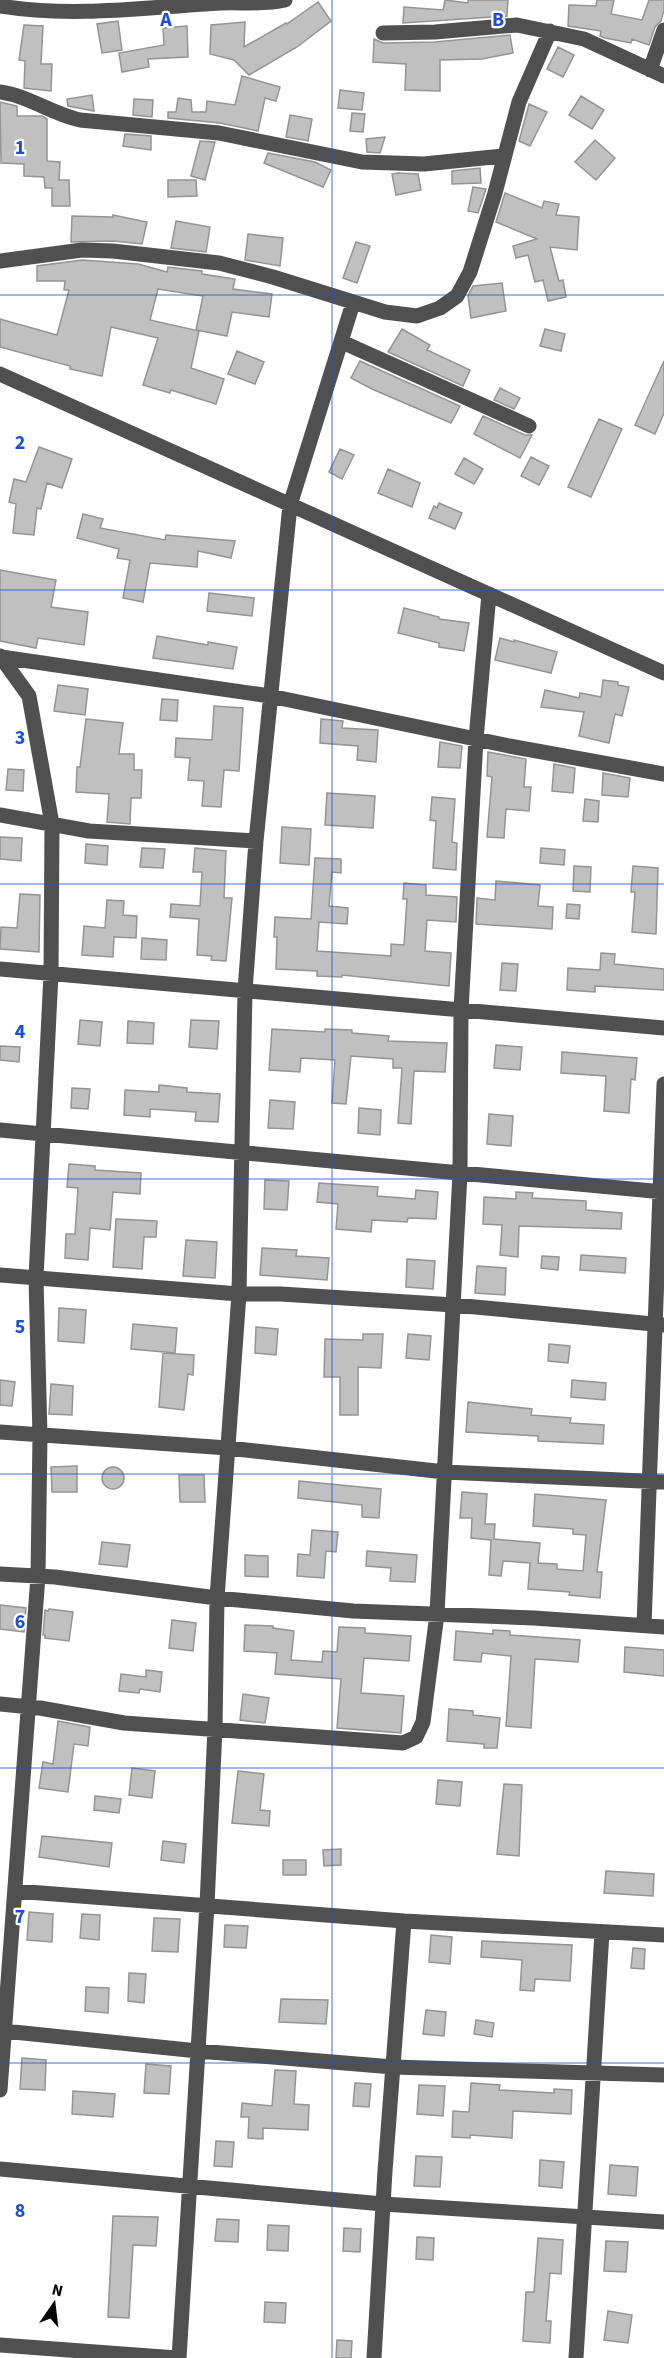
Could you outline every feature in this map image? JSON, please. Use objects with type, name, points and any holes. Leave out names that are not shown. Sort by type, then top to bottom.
[{"type":"street","points":[[0,6],[27,10],[129,10],[223,3],[268,4],[285,0]]},
{"type":"street","points":[[382,33],[435,32],[517,25],[584,39],[657,73],[664,30]]},
{"type":"street","points":[[0,261],[82,250],[175,258],[219,263],[251,271],[385,312],[417,316],[440,308],[457,296],[470,272],[495,193],[519,102],[550,31]]},
{"type":"street","points":[[0,92],[18,95],[59,115],[80,120],[219,133],[362,162],[424,164],[503,156]]},
{"type":"street","points":[[0,2345],[178,2358],[207,1905],[217,1598],[239,1294],[245,991],[256,840],[291,505],[353,303]]},
{"type":"street","points":[[342,342],[529,426]]},
{"type":"street","points":[[0,374],[664,673]]},
{"type":"street","points":[[0,1704],[124,1723],[403,1743],[416,1737],[423,1722],[437,1614],[460,1173],[461,1010],[476,739],[489,594]]},
{"type":"street","points":[[0,657],[270,696],[476,739],[664,774]]},
{"type":"street","points":[[0,657],[29,696],[40,747],[52,824],[51,974],[36,1278],[40,1436],[38,1576],[0,2090]]},
{"type":"street","points":[[0,814],[89,831],[256,840]]},
{"type":"street","points":[[0,969],[664,1028]]},
{"type":"street","points":[[644,1626],[658,1482],[664,1084]]},
{"type":"street","points":[[0,1130],[662,1192]]},
{"type":"street","points":[[0,1275],[239,1294],[281,1294],[454,1305],[660,1324]]},
{"type":"street","points":[[0,1432],[228,1448],[445,1472],[658,1482]]},
{"type":"street","points":[[0,1574],[38,1576],[217,1598],[353,1611],[534,1618],[664,1627]]},
{"type":"street","points":[[15,1891],[404,1921],[664,1935]]},
{"type":"street","points":[[374,2358],[404,1921]]},
{"type":"street","points":[[576,2358],[602,1932]]},
{"type":"street","points":[[4,2031],[393,2067],[664,2075]]},
{"type":"street","points":[[0,2169],[383,2204],[664,2222]]},
{"type":"building","points":[[445,0],[468,3],[468,0],[508,0],[507,16],[403,23],[404,7],[443,10]]},
{"type":"building","points":[[597,0],[614,0],[611,14],[642,20],[649,0],[664,0],[661,21],[655,27],[649,45],[632,39],[631,43],[605,38],[600,36],[601,31],[568,26],[569,5],[596,6]]},
{"type":"building","points":[[318,2],[331,21],[297,47],[249,75],[234,60],[210,54],[211,25],[245,22],[244,47],[287,24]]},
{"type":"building","points":[[118,21],[122,50],[102,53],[97,24]]},
{"type":"building","points":[[24,25],[43,26],[41,64],[52,64],[51,91],[24,88],[25,61],[19,60]]},
{"type":"building","points":[[187,26],[188,57],[148,59],[149,67],[122,72],[119,53],[164,45],[163,28]]},
{"type":"building","points":[[510,35],[513,53],[482,59],[440,60],[440,91],[405,90],[406,64],[373,62],[374,39],[383,43],[435,42]]},
{"type":"building","points":[[558,47],[574,55],[563,77],[547,69]]},
{"type":"building","points":[[242,76],[280,87],[276,101],[265,98],[258,131],[220,123],[168,118],[168,112],[176,112],[178,98],[191,100],[192,112],[206,112],[207,101],[235,105]]},
{"type":"building","points":[[340,90],[364,93],[362,110],[338,108]]},
{"type":"building","points":[[92,95],[94,111],[68,106],[67,99]]},
{"type":"building","points":[[581,96],[604,110],[592,129],[569,115]]},
{"type":"building","points":[[134,99],[153,100],[152,117],[133,115]]},
{"type":"building","points":[[0,102],[17,106],[17,116],[42,116],[47,119],[47,161],[60,162],[59,180],[69,180],[70,206],[52,206],[52,188],[45,188],[44,177],[24,176],[24,164],[1,163]]},
{"type":"building","points":[[529,104],[547,112],[530,146],[519,141]]},
{"type":"building","points":[[352,113],[365,114],[363,132],[350,131]]},
{"type":"building","points":[[290,115],[312,119],[308,141],[286,137]]},
{"type":"building","points":[[125,134],[151,136],[151,150],[123,146]]},
{"type":"building","points":[[385,137],[380,153],[367,152],[366,139]]},
{"type":"building","points":[[595,140],[615,158],[596,180],[575,162]]},
{"type":"building","points":[[200,141],[215,142],[205,180],[191,176]]},
{"type":"building","points":[[268,153],[315,162],[331,170],[323,187],[264,163]]},
{"type":"building","points":[[480,168],[481,183],[452,184],[452,171]]},
{"type":"building","points":[[392,174],[418,174],[421,190],[396,195]]},
{"type":"building","points":[[168,180],[196,180],[197,196],[168,197]]},
{"type":"building","points":[[473,187],[486,189],[478,213],[468,211]]},
{"type":"building","points":[[505,193],[542,208],[544,201],[559,204],[556,215],[579,217],[577,250],[550,247],[559,281],[563,280],[566,297],[548,301],[543,280],[535,282],[528,255],[516,258],[513,246],[537,239],[496,222]]},
{"type":"building","points":[[113,215],[147,222],[142,244],[113,241],[71,242],[72,216],[113,217]]},
{"type":"building","points":[[176,221],[210,227],[206,252],[171,248]]},
{"type":"building","points":[[248,234],[283,238],[280,266],[245,260]]},
{"type":"building","points":[[356,242],[370,246],[357,283],[343,278]]},
{"type":"building","points":[[82,260],[138,264],[167,272],[168,267],[202,271],[202,274],[235,279],[233,289],[272,294],[269,317],[232,312],[227,336],[196,330],[203,296],[158,289],[150,320],[199,331],[191,368],[224,379],[216,404],[171,390],[170,393],[143,385],[158,338],[111,327],[102,376],[70,369],[70,366],[0,347],[0,319],[57,335],[69,290],[64,290],[65,281],[37,281],[37,266]]},
{"type":"building","points":[[502,283],[506,311],[471,318],[468,296],[473,286]]},
{"type":"building","points":[[402,329],[430,345],[427,350],[470,370],[463,386],[388,352]]},
{"type":"building","points":[[545,329],[565,334],[561,351],[540,346]]},
{"type":"building","points":[[237,351],[264,362],[255,384],[228,374]]},
{"type":"building","points":[[360,361],[460,406],[451,423],[351,378]]},
{"type":"building","points":[[664,361],[664,413],[655,434],[635,425]]},
{"type":"building","points":[[500,388],[520,398],[514,409],[494,400]]},
{"type":"building","points":[[483,416],[525,435],[532,435],[520,458],[474,434]]},
{"type":"building","points":[[599,419],[622,429],[591,497],[568,487]]},
{"type":"building","points":[[39,447],[72,459],[62,488],[47,483],[41,509],[37,508],[34,535],[13,533],[16,504],[9,502],[14,479],[26,482]]},
{"type":"building","points":[[340,449],[354,455],[342,479],[329,472]]},
{"type":"building","points":[[531,457],[549,466],[539,485],[521,476]]},
{"type":"building","points":[[464,458],[483,469],[474,484],[455,474]]},
{"type":"building","points":[[388,469],[420,483],[412,507],[378,493]]},
{"type":"building","points":[[439,503],[462,513],[455,529],[429,518],[434,506],[437,508]]},
{"type":"building","points":[[83,514],[103,519],[100,528],[165,540],[166,535],[235,541],[231,558],[198,551],[197,567],[150,563],[143,602],[123,598],[130,560],[117,558],[119,549],[77,538]]},
{"type":"building","points":[[0,570],[56,580],[51,607],[88,612],[84,645],[38,638],[36,648],[0,641]]},
{"type":"building","points":[[209,593],[254,598],[252,616],[207,611]]},
{"type":"building","points":[[404,608],[439,617],[439,619],[469,623],[464,651],[439,647],[439,643],[398,633]]},
{"type":"building","points":[[157,636],[208,645],[208,642],[237,647],[233,669],[153,658]]},
{"type":"building","points":[[500,638],[557,652],[551,673],[495,660]]},
{"type":"building","points":[[603,680],[618,682],[618,685],[629,687],[622,716],[615,714],[609,743],[579,736],[584,712],[541,707],[545,690],[579,698],[580,693],[601,697]]},
{"type":"building","points":[[58,685],[88,689],[85,715],[54,711]]},
{"type":"building","points":[[162,699],[178,700],[177,721],[160,720]]},
{"type":"building","points":[[214,706],[243,708],[239,771],[224,770],[221,807],[202,806],[204,781],[188,780],[190,758],[175,757],[176,738],[212,740]]},
{"type":"building","points":[[86,719],[123,723],[119,754],[134,754],[134,770],[142,770],[141,798],[131,798],[130,824],[107,822],[109,794],[76,792],[77,767],[80,767]]},
{"type":"building","points":[[321,719],[343,721],[342,728],[378,730],[376,762],[357,760],[358,746],[320,743]]},
{"type":"building","points":[[440,742],[462,746],[460,768],[438,767]]},
{"type":"building","points":[[488,752],[526,759],[524,787],[531,787],[529,811],[506,809],[504,838],[487,837],[492,777],[487,776]]},
{"type":"building","points":[[554,764],[575,768],[573,793],[552,791]]},
{"type":"building","points":[[8,769],[24,770],[23,791],[6,790]]},
{"type":"building","points":[[603,773],[630,778],[628,797],[602,795]]},
{"type":"building","points":[[327,793],[375,796],[373,828],[325,825]]},
{"type":"building","points":[[432,797],[455,799],[452,842],[457,843],[456,870],[433,868],[436,821],[430,820]]},
{"type":"building","points":[[585,799],[599,801],[598,822],[583,821]]},
{"type":"building","points":[[282,827],[311,829],[309,865],[280,863]]},
{"type":"building","points":[[0,837],[22,838],[21,861],[0,859]]},
{"type":"building","points":[[86,844],[108,846],[107,865],[85,863]]},
{"type":"building","points":[[142,848],[165,849],[163,868],[140,867]]},
{"type":"building","points":[[195,848],[226,851],[224,898],[232,898],[226,961],[211,960],[212,956],[197,955],[199,919],[170,917],[171,904],[200,906],[202,872],[193,872]]},
{"type":"building","points":[[541,848],[565,850],[564,865],[540,863]]},
{"type":"building","points":[[315,858],[341,859],[341,873],[332,872],[329,906],[348,908],[347,924],[319,922],[317,951],[391,956],[391,944],[404,945],[407,899],[403,899],[404,883],[426,885],[426,895],[457,897],[456,922],[427,920],[425,951],[451,953],[449,986],[342,975],[342,977],[317,976],[317,971],[276,969],[275,917],[311,919]]},
{"type":"building","points":[[574,866],[591,867],[590,892],[573,891]]},
{"type":"building","points":[[633,866],[658,868],[656,934],[632,932],[635,892],[631,892]]},
{"type":"building","points":[[496,881],[540,885],[538,906],[553,907],[552,929],[476,924],[477,898],[495,900]]},
{"type":"building","points":[[20,894],[40,895],[39,952],[0,949],[1,927],[17,928]]},
{"type":"building","points":[[107,900],[124,901],[123,915],[137,916],[136,938],[114,937],[113,957],[82,955],[84,926],[105,928]]},
{"type":"building","points":[[567,904],[580,905],[579,919],[566,918]]},
{"type":"building","points":[[142,938],[167,940],[166,960],[141,959]]},
{"type":"building","points":[[601,953],[615,954],[614,964],[664,969],[664,990],[595,986],[595,992],[567,990],[568,968],[600,970]]},
{"type":"building","points":[[502,963],[518,964],[516,991],[500,990]]},
{"type":"building","points":[[80,1020],[102,1022],[100,1046],[78,1044]]},
{"type":"building","points":[[191,1020],[219,1021],[217,1049],[189,1047]]},
{"type":"building","points":[[128,1021],[154,1023],[153,1044],[127,1043]]},
{"type":"building","points":[[272,1029],[325,1032],[325,1029],[352,1030],[352,1033],[389,1036],[388,1041],[447,1043],[445,1072],[414,1071],[411,1124],[398,1123],[402,1068],[393,1068],[393,1059],[351,1056],[346,1104],[332,1103],[335,1060],[301,1058],[300,1072],[269,1070]]},
{"type":"building","points":[[496,1045],[522,1047],[520,1070],[494,1068]]},
{"type":"building","points":[[0,1046],[20,1047],[19,1062],[0,1060]]},
{"type":"building","points":[[562,1052],[637,1058],[635,1080],[631,1079],[629,1113],[604,1111],[606,1076],[561,1073]]},
{"type":"building","points":[[159,1085],[187,1088],[187,1092],[220,1094],[218,1122],[195,1121],[196,1112],[150,1109],[150,1117],[124,1115],[125,1090],[159,1092]]},
{"type":"building","points":[[72,1088],[90,1089],[88,1109],[71,1108]]},
{"type":"building","points":[[270,1100],[295,1102],[293,1129],[268,1128]]},
{"type":"building","points":[[359,1108],[381,1110],[380,1135],[358,1133]]},
{"type":"building","points":[[489,1114],[513,1116],[511,1146],[487,1144]]},
{"type":"building","points":[[69,1164],[95,1166],[95,1170],[141,1173],[140,1194],[113,1192],[110,1230],[90,1228],[88,1260],[65,1258],[66,1234],[75,1234],[78,1188],[67,1187]]},
{"type":"building","points":[[265,1180],[289,1181],[287,1210],[264,1209]]},
{"type":"building","points":[[319,1183],[378,1187],[377,1196],[415,1199],[416,1190],[438,1192],[436,1219],[408,1218],[407,1222],[372,1220],[371,1232],[336,1229],[338,1204],[317,1202]]},
{"type":"building","points":[[516,1192],[533,1193],[532,1198],[586,1201],[586,1210],[622,1213],[621,1229],[519,1226],[518,1257],[500,1255],[502,1225],[483,1224],[484,1197],[516,1199]]},
{"type":"building","points":[[116,1219],[157,1221],[156,1237],[144,1237],[142,1269],[113,1267]]},
{"type":"building","points":[[186,1240],[217,1242],[215,1278],[183,1276]]},
{"type":"building","points":[[262,1248],[297,1250],[296,1256],[329,1258],[327,1280],[260,1275]]},
{"type":"building","points":[[581,1255],[626,1258],[625,1273],[580,1270]]},
{"type":"building","points":[[542,1256],[559,1257],[558,1270],[541,1268]]},
{"type":"building","points":[[407,1259],[435,1261],[433,1289],[406,1287]]},
{"type":"building","points":[[477,1266],[506,1268],[505,1295],[475,1293]]},
{"type":"building","points":[[59,1308],[86,1310],[84,1343],[58,1341]]},
{"type":"building","points":[[133,1324],[177,1328],[175,1353],[131,1349]]},
{"type":"building","points":[[256,1327],[278,1329],[276,1355],[255,1353]]},
{"type":"building","points":[[363,1334],[383,1334],[381,1368],[358,1367],[358,1415],[340,1415],[340,1377],[324,1377],[325,1339],[363,1340]]},
{"type":"building","points":[[408,1334],[431,1336],[429,1360],[406,1358]]},
{"type":"building","points":[[549,1344],[570,1346],[568,1363],[548,1361]]},
{"type":"building","points":[[163,1353],[194,1355],[193,1375],[188,1374],[184,1410],[159,1407]]},
{"type":"building","points":[[0,1380],[15,1382],[12,1406],[0,1405]]},
{"type":"building","points":[[572,1380],[606,1383],[605,1400],[571,1397]]},
{"type":"building","points":[[51,1384],[73,1386],[72,1415],[49,1414]]},
{"type":"building","points":[[468,1402],[532,1409],[531,1415],[571,1418],[570,1423],[604,1425],[603,1444],[538,1441],[538,1436],[466,1432]]},
{"type":"building","points":[[77,1466],[77,1492],[52,1492],[51,1467]]},
{"type":"building","points":[[113,1467],[123,1474],[124,1478],[117,1488],[113,1489],[103,1482],[102,1478],[109,1468]]},
{"type":"building","points":[[179,1475],[204,1475],[205,1502],[180,1502]]},
{"type":"building","points":[[299,1481],[381,1489],[379,1518],[362,1517],[362,1505],[298,1498]]},
{"type":"building","points":[[462,1492],[487,1494],[485,1524],[495,1524],[494,1539],[540,1543],[538,1563],[557,1564],[557,1569],[583,1571],[586,1535],[573,1534],[573,1529],[533,1526],[535,1494],[606,1500],[597,1572],[602,1572],[600,1598],[569,1595],[570,1592],[528,1589],[530,1563],[503,1561],[501,1576],[489,1575],[491,1540],[471,1538],[472,1518],[460,1518]]},
{"type":"building","points":[[312,1530],[338,1532],[336,1552],[326,1551],[324,1578],[297,1576],[298,1554],[310,1555]]},
{"type":"building","points":[[102,1542],[130,1545],[127,1567],[99,1564]]},
{"type":"building","points":[[367,1551],[417,1555],[415,1582],[390,1581],[391,1568],[366,1566]]},
{"type":"building","points":[[245,1555],[268,1556],[268,1577],[245,1576]]},
{"type":"building","points":[[0,1605],[26,1608],[24,1632],[0,1629]]},
{"type":"building","points":[[45,1610],[73,1612],[69,1641],[45,1638],[43,1635]]},
{"type":"building","points":[[172,1620],[196,1623],[193,1651],[169,1648]]},
{"type":"building","points":[[245,1625],[273,1626],[273,1628],[294,1631],[291,1660],[322,1662],[323,1651],[337,1652],[339,1627],[365,1628],[365,1633],[411,1636],[409,1661],[364,1658],[361,1693],[404,1696],[401,1733],[337,1728],[341,1679],[275,1674],[277,1653],[244,1651]]},
{"type":"building","points":[[493,1630],[510,1631],[510,1635],[580,1640],[578,1662],[535,1659],[531,1728],[506,1726],[511,1656],[482,1653],[481,1662],[454,1660],[456,1631],[493,1634]]},
{"type":"building","points":[[625,1647],[664,1650],[664,1676],[624,1672]]},
{"type":"building","points":[[146,1670],[162,1672],[160,1692],[140,1689],[139,1693],[119,1691],[121,1674],[146,1677]]},
{"type":"building","points":[[243,1694],[269,1698],[265,1723],[240,1720]]},
{"type":"building","points":[[449,1709],[473,1711],[473,1715],[500,1718],[497,1748],[484,1748],[484,1744],[447,1741]]},
{"type":"building","points":[[58,1721],[90,1727],[88,1746],[74,1744],[68,1792],[39,1788],[43,1762],[53,1764]]},
{"type":"building","points":[[132,1768],[155,1771],[152,1798],[129,1795]]},
{"type":"building","points":[[238,1771],[264,1774],[260,1810],[270,1811],[269,1826],[232,1823]]},
{"type":"building","points":[[438,1780],[462,1782],[460,1806],[436,1804]]},
{"type":"building","points":[[504,1784],[522,1785],[519,1856],[497,1854]]},
{"type":"building","points":[[95,1796],[121,1799],[119,1813],[94,1810]]},
{"type":"building","points":[[42,1836],[112,1843],[109,1867],[39,1857]]},
{"type":"building","points":[[163,1841],[186,1844],[184,1863],[161,1860]]},
{"type":"building","points":[[341,1849],[341,1865],[324,1866],[323,1850]]},
{"type":"building","points":[[283,1860],[306,1860],[306,1875],[283,1875]]},
{"type":"building","points":[[606,1871],[654,1874],[653,1896],[604,1893]]},
{"type":"building","points":[[29,1912],[53,1914],[52,1942],[27,1940]]},
{"type":"building","points":[[82,1914],[100,1915],[99,1940],[80,1938]]},
{"type":"building","points":[[154,1918],[180,1919],[178,1952],[152,1951]]},
{"type":"building","points":[[225,1925],[248,1926],[246,1948],[224,1947]]},
{"type":"building","points":[[431,1935],[452,1937],[450,1964],[429,1962]]},
{"type":"building","points":[[482,1941],[572,1945],[570,1981],[535,1979],[534,1991],[520,1990],[522,1960],[481,1957]]},
{"type":"building","points":[[633,1948],[645,1949],[644,1969],[631,1968]]},
{"type":"building","points":[[129,1973],[146,1974],[144,2003],[128,2001]]},
{"type":"building","points":[[86,1987],[109,1988],[108,2013],[85,2011]]},
{"type":"building","points":[[281,1999],[328,2000],[326,2024],[279,2022]]},
{"type":"building","points":[[426,2010],[446,2012],[444,2036],[423,2034]]},
{"type":"building","points":[[476,2020],[494,2023],[492,2037],[474,2034]]},
{"type":"building","points":[[22,2058],[46,2060],[45,2090],[20,2089]]},
{"type":"building","points":[[146,2064],[171,2066],[169,2094],[144,2093]]},
{"type":"building","points":[[275,2070],[296,2071],[294,2104],[309,2105],[308,2130],[263,2128],[263,2139],[248,2138],[249,2117],[241,2117],[242,2103],[272,2106]]},
{"type":"building","points":[[355,2083],[371,2084],[369,2107],[353,2106]]},
{"type":"building","points":[[471,2083],[500,2085],[499,2090],[554,2093],[554,2089],[572,2090],[571,2114],[513,2111],[512,2138],[470,2135],[470,2138],[452,2137],[453,2111],[469,2112]]},
{"type":"building","points":[[419,2085],[445,2086],[443,2116],[417,2114]]},
{"type":"building","points":[[73,2091],[115,2094],[113,2117],[72,2114]]},
{"type":"building","points":[[216,2141],[234,2142],[232,2167],[214,2166]]},
{"type":"building","points":[[416,2156],[442,2157],[440,2187],[414,2186]]},
{"type":"building","points":[[540,2160],[564,2162],[562,2188],[539,2186]]},
{"type":"building","points":[[610,2165],[638,2167],[636,2196],[608,2194]]},
{"type":"building","points":[[113,2216],[158,2217],[156,2246],[133,2245],[129,2318],[108,2317]]},
{"type":"building","points":[[217,2219],[239,2220],[238,2242],[215,2241]]},
{"type":"building","points":[[268,2225],[289,2226],[288,2251],[267,2250]]},
{"type":"building","points":[[344,2228],[361,2229],[360,2252],[343,2251]]},
{"type":"building","points":[[417,2237],[434,2238],[433,2260],[416,2259]]},
{"type":"building","points":[[538,2238],[563,2240],[561,2274],[550,2273],[546,2321],[551,2321],[550,2343],[523,2341],[526,2292],[534,2292]]},
{"type":"building","points":[[606,2241],[628,2242],[626,2272],[604,2271]]},
{"type":"building","points":[[265,2302],[286,2303],[285,2323],[264,2322]]},
{"type":"building","points":[[608,2311],[632,2315],[628,2343],[604,2340]]},
{"type":"building","points":[[337,2340],[352,2341],[351,2358],[336,2358]]}]
